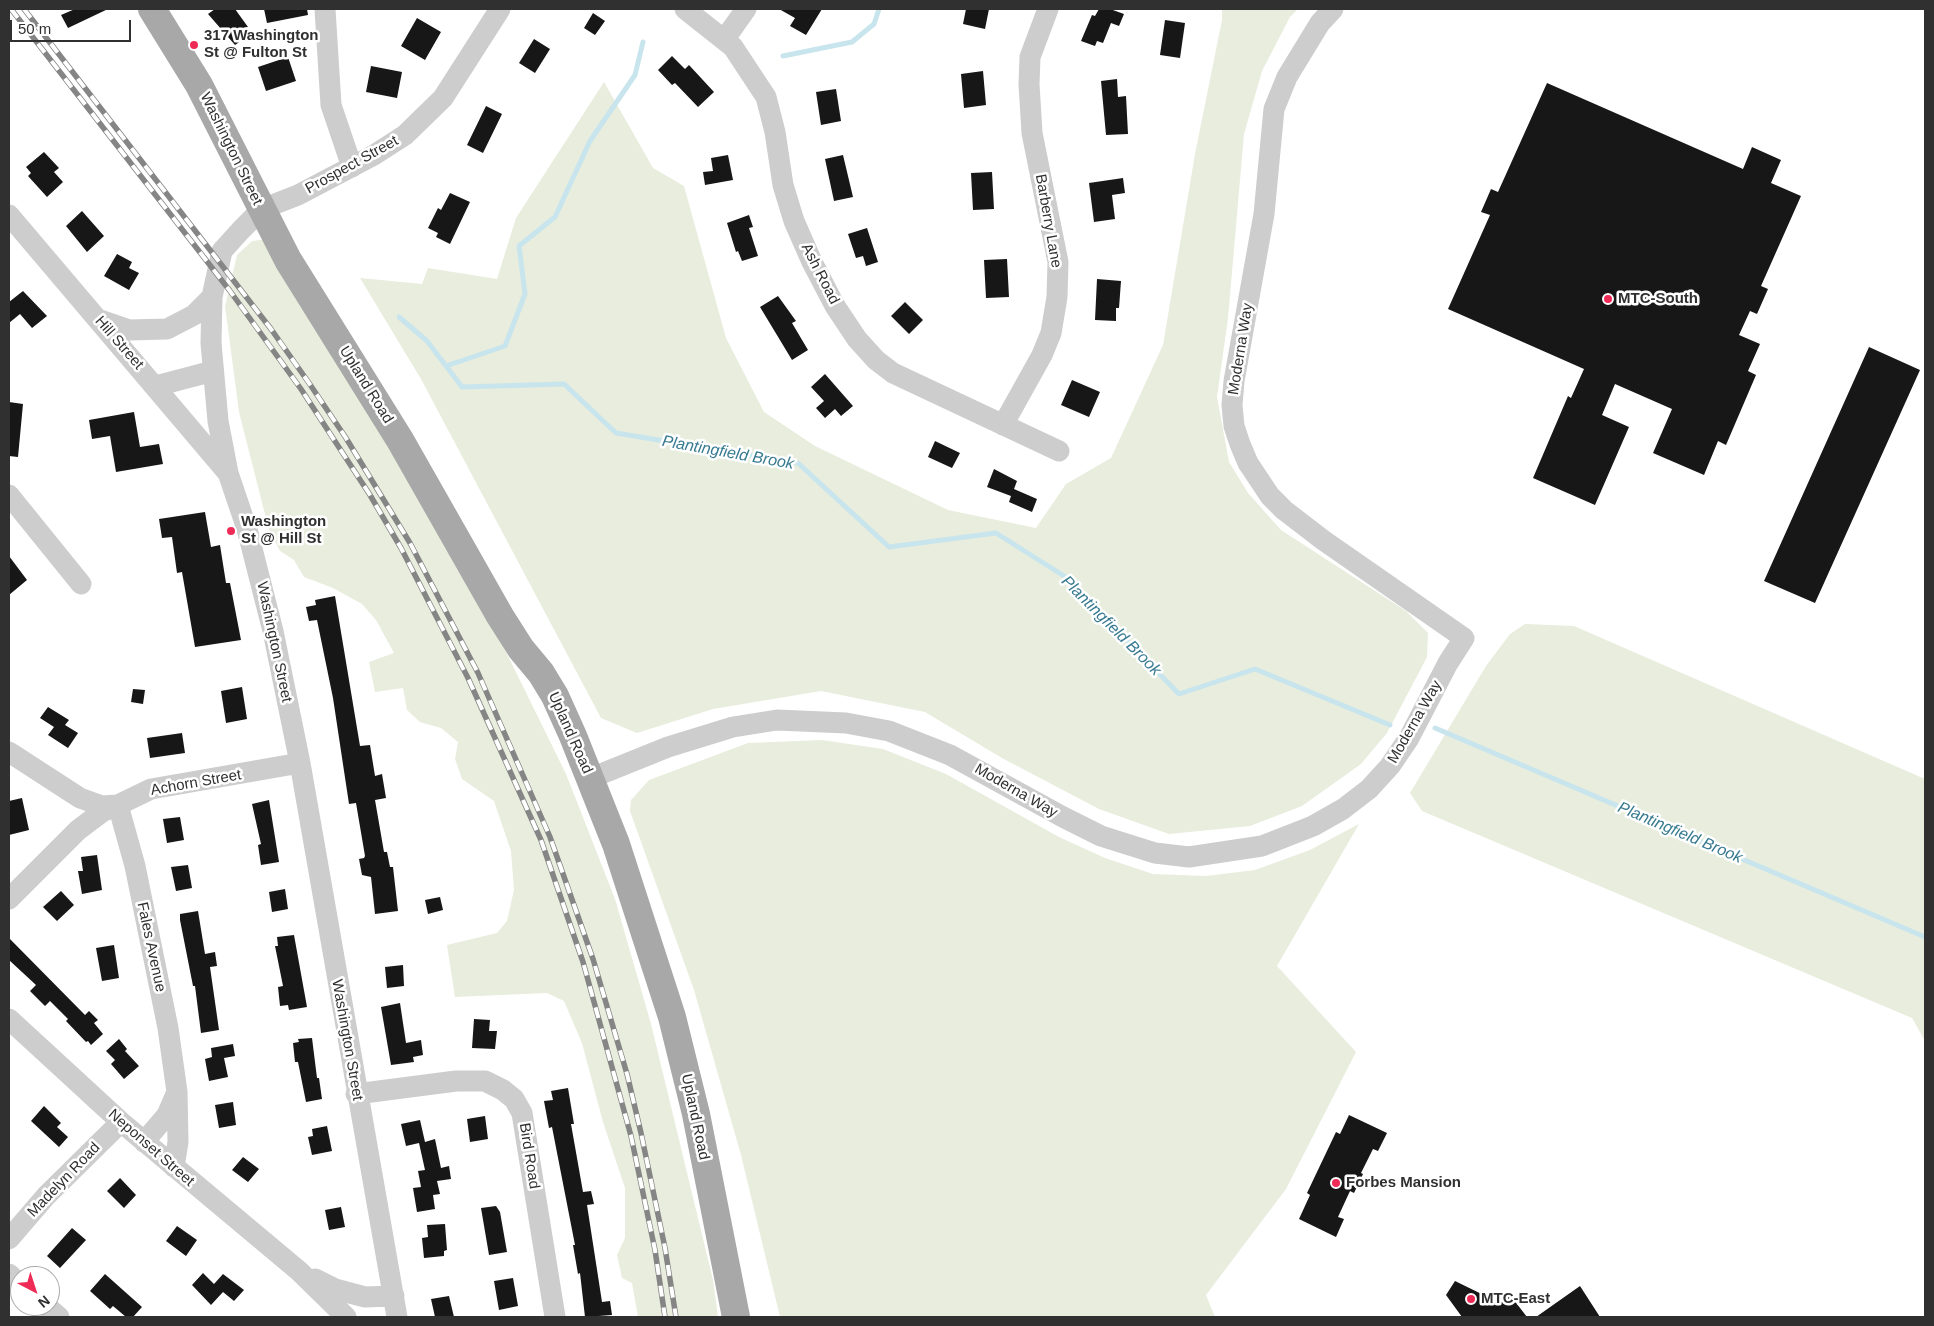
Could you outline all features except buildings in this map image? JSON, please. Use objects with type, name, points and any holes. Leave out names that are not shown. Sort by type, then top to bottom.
[{"type":"main road","name":"Washington Street","points":[[152,9],[199,85],[262,210]]},
{"type":"main road","name":"Upland Road","points":[[262,210],[288,260],[434,496],[500,616],[555,696],[591,778],[633,893],[672,1017],[696,1114],[736,1317]]},
{"type":"street","points":[[325,9],[331,105],[352,167]]},
{"type":"street","name":"Prospect Street","points":[[262,210],[298,195],[352,167],[404,135],[433,110],[454,83],[500,9]]},
{"type":"street","name":"Ash Road","points":[[686,9],[733,47],[766,97],[775,132],[783,185],[794,221],[812,262],[835,306],[857,339],[876,360],[893,373],[1059,451]]},
{"type":"street","points":[[724,40],[746,9]]},
{"type":"street","name":"Barberry Lane","points":[[1002,425],[1042,355],[1051,333],[1057,297],[1058,262],[1032,133],[1029,84],[1030,57],[1048,9]]},
{"type":"street","name":"Moderna Way","points":[[591,778],[668,747],[733,727],[777,720],[846,723],[889,731],[950,755],[1069,820],[1123,844],[1155,853],[1189,856],[1244,850],[1278,841],[1313,826],[1343,808],[1369,788],[1385,772],[1409,738],[1448,663],[1464,638],[1323,540],[1284,510],[1258,481],[1248,463],[1234,426],[1232,405],[1234,381],[1264,214],[1274,109],[1287,77],[1320,23],[1332,9]]},
{"type":"street","name":"Washington Street","points":[[262,210],[227,243],[222,251],[212,297],[213,371],[218,421],[228,473],[257,564],[300,764],[393,1311]]},
{"type":"street","name":"Hill Street","points":[[9,215],[228,473]]},
{"type":"street","points":[[100,320],[128,330],[167,329],[194,315],[212,297]]},
{"type":"street","points":[[156,386],[213,371]]},
{"type":"street","points":[[9,495],[81,584]]},
{"type":"street","points":[[9,752],[80,798],[102,806],[118,805]]},
{"type":"street","name":"Achorn Street","points":[[9,898],[78,830],[102,812],[151,790],[300,764]]},
{"type":"street","name":"Fales Avenue","points":[[118,805],[135,866],[166,1019],[177,1092],[178,1142],[174,1167]]},
{"type":"street","name":"Neponset Street","points":[[9,1019],[120,1122],[299,1271],[346,1317]]},
{"type":"street","name":"Bird Road","points":[[356,1094],[456,1081],[485,1081],[503,1090],[514,1100],[522,1113],[554,1317]]},
{"type":"street","points":[[144,1142],[167,1115],[177,1092]]},
{"type":"street","name":"Madelyn Road","points":[[9,1238],[46,1196],[120,1122]]},
{"type":"street","name":"Neponset Street","points":[[299,1271],[335,1289],[364,1297],[393,1311]]},
{"type":"green space","points":[[1222,9],[1298,9],[1290,17],[1262,71],[1244,134],[1228,318],[1217,397],[1229,462],[1248,493],[1281,530],[1406,611],[1428,633],[1427,657],[1387,733],[1361,764],[1302,806],[1250,826],[1169,834],[1099,809],[1002,758],[925,712],[821,691],[713,709],[637,733],[601,718],[421,379],[360,278],[422,284],[428,268],[497,279],[516,218],[604,82],[653,168],[684,186],[726,338],[764,412],[815,446],[948,510],[1036,528],[1066,484],[1111,458],[1163,345],[1195,154],[1222,20]]},
{"type":"green space","points":[[269,239],[455,548],[566,774],[615,899],[651,1024],[713,1280],[718,1317],[638,1317],[632,1283],[622,1278],[617,1255],[625,1238],[625,1188],[603,1122],[582,1043],[564,1001],[547,993],[455,997],[447,945],[497,933],[507,921],[514,890],[511,851],[494,801],[462,779],[455,759],[458,742],[441,728],[420,722],[407,710],[403,688],[375,692],[369,662],[394,653],[376,620],[362,604],[333,588],[304,577],[294,560],[280,551],[269,530],[239,412],[225,306],[237,255],[252,241]]},
{"type":"green space","points":[[1525,624],[1574,626],[1925,779],[1925,1041],[1912,1018],[1422,811],[1410,793],[1486,666],[1510,634]]},
{"type":"green space","points":[[822,740],[883,749],[946,774],[1059,837],[1105,858],[1153,874],[1206,876],[1255,870],[1310,850],[1359,824],[1277,966],[1356,1052],[1286,1189],[1206,1295],[1215,1317],[780,1317],[741,1155],[694,990],[630,811],[631,800],[649,780],[748,743]]},
{"type":"waterway","points":[[783,56],[852,42],[874,24],[879,9]]},
{"type":"waterway","points":[[446,366],[505,346],[525,294],[519,246],[555,217],[590,141],[635,75],[643,42]]},
{"type":"waterway","name":"Plantingfield Brook","points":[[399,317],[427,341],[462,387],[564,384],[616,433],[798,463],[889,547],[996,533],[1064,576],[1179,694],[1255,669],[1390,725]]},
{"type":"waterway","name":"Plantingfield Brook","points":[[1435,728],[1925,937]]},
{"type":"railway","points":[[11,9],[230,291],[301,389],[370,495],[401,548],[468,678],[541,840],[583,962],[631,1136],[655,1250],[665,1317]]},
{"type":"railway","points":[[24,9],[271,329],[309,383],[346,438],[410,543],[478,673],[550,837],[593,959],[627,1074],[641,1133],[665,1248],[676,1317]]},
{"type":"place","name":"317 Washington St @ Fulton St","points":[[194,45]]},
{"type":"place","name":"MTC-South","points":[[1608,299]]},
{"type":"place","name":"Washington St @ Hill St","points":[[231,531]]},
{"type":"place","name":"Forbes Mansion","points":[[1336,1183]]},
{"type":"place","name":"MTC-East","points":[[1471,1299]]}]
